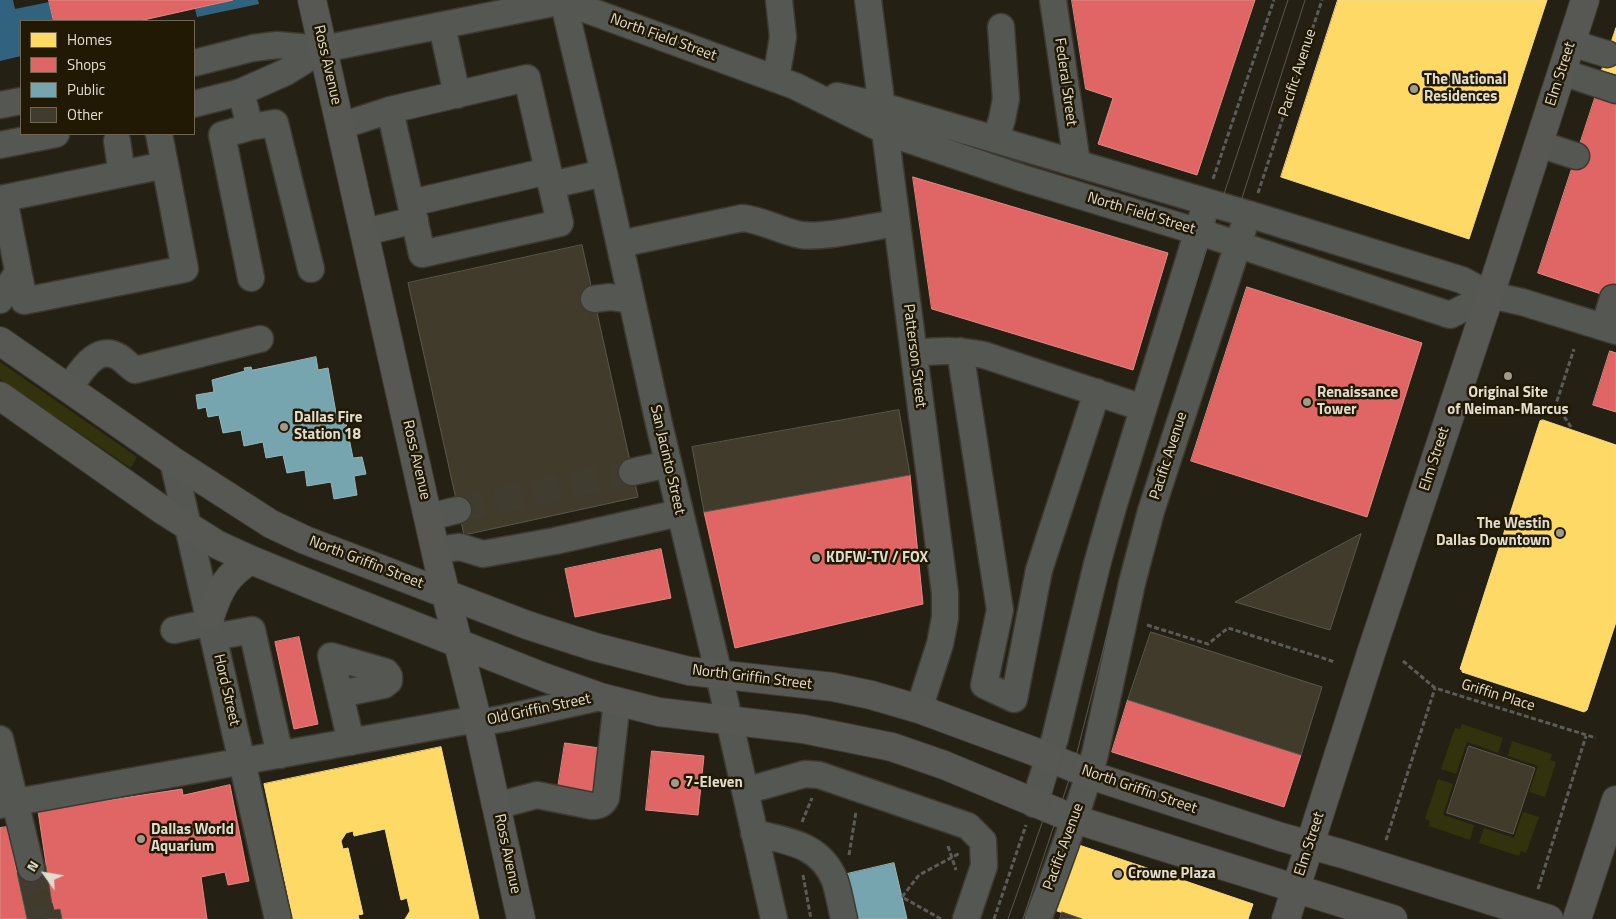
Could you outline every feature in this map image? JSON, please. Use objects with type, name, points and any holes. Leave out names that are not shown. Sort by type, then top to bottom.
[{"type":"main road","name":"Ross Avenue","points":[[312,0],[521,919]]},
{"type":"main road","name":"Elm Street","points":[[1286,919],[1369,659],[1490,295],[1585,0]]},
{"type":"main road","name":"North Griffin Street","points":[[0,341],[174,461],[271,524],[305,540],[527,625],[595,647],[689,671],[834,688],[871,695],[919,709],[1089,775],[1549,919]]},
{"type":"main road","points":[[0,396],[188,527],[218,544],[251,560],[546,678],[608,699],[659,712],[802,729],[892,747],[944,765],[1074,820],[1393,919]]},
{"type":"main road","points":[[212,626],[217,594],[226,580],[238,568],[251,560]]},
{"type":"main road","points":[[1577,919],[1616,800]]},
{"type":"street","points":[[779,0],[786,83]]},
{"type":"street","name":"Patterson Street","points":[[868,0],[945,593],[945,618],[940,644],[919,709]]},
{"type":"street","name":"Federal Street","points":[[1053,0],[1077,163]]},
{"type":"street","points":[[195,63],[253,48],[277,45],[324,49],[563,1]]},
{"type":"street","name":"North Field Street","points":[[563,1],[786,83],[886,132],[1009,174],[1237,244],[1450,314],[1490,295]]},
{"type":"street","name":"San Jacinto Street","points":[[563,1],[604,173],[679,513],[719,675],[774,919]]},
{"type":"street","points":[[442,26],[457,95]]},
{"type":"street","points":[[996,139],[1006,99],[1001,27]]},
{"type":"street","points":[[1571,43],[1607,54]]},
{"type":"street","points":[[195,104],[241,92],[286,72],[324,49]]},
{"type":"street","points":[[1562,72],[1616,90]]},
{"type":"street","points":[[341,126],[390,110],[527,78],[560,223],[422,254],[390,110]]},
{"type":"street","name":"North Field Street","points":[[786,83],[882,106],[1248,214],[1462,280],[1490,295],[1522,302],[1610,329]]},
{"type":"street","points":[[241,92],[250,127]]},
{"type":"street","points":[[0,105],[20,101]]},
{"type":"street","points":[[251,278],[222,135],[275,122],[311,269]]},
{"type":"street","points":[[0,145],[51,135]]},
{"type":"street","points":[[159,135],[186,269],[24,301],[2,199],[164,165]]},
{"type":"street","points":[[117,141],[122,174]]},
{"type":"street","points":[[1539,144],[1576,156]]},
{"type":"street","points":[[365,232],[413,212],[549,178],[604,173]]},
{"type":"street","points":[[1034,804],[1049,758],[1097,564],[1143,408],[1147,359],[1171,282],[1198,232],[1207,202]]},
{"type":"street","name":"Pacific Avenue","points":[[1038,919],[1089,775],[1132,583],[1151,511],[1248,214]]},
{"type":"street","points":[[620,244],[742,218],[756,220],[788,232],[803,235],[817,235],[896,223]]},
{"type":"street","points":[[0,300],[18,272]]},
{"type":"street","points":[[594,299],[610,297],[631,300]]},
{"type":"street","points":[[1610,329],[1613,298]]},
{"type":"street","points":[[69,388],[88,362],[103,354],[119,357],[135,370],[260,339]]},
{"type":"street","points":[[916,362],[940,350],[984,355],[1143,408]]},
{"type":"street","points":[[960,351],[1000,610],[984,685],[1014,699],[1039,570],[1097,392]]},
{"type":"street","name":"Hord Street","points":[[174,461],[278,919]]},
{"type":"street","points":[[632,472],[668,464]]},
{"type":"street","points":[[429,517],[458,510]]},
{"type":"street","points":[[436,550],[460,547],[483,554],[555,542],[679,513]]},
{"type":"street","points":[[174,630],[212,626],[252,630],[280,754]]},
{"type":"street","points":[[340,694],[351,742]]},
{"type":"street","points":[[496,806],[537,795],[592,806],[604,802],[606,798],[608,699]]},
{"type":"street","name":"Old Griffin Street","points":[[477,721],[506,718],[608,699]]},
{"type":"street","points":[[7,803],[477,721]]},
{"type":"street","points":[[0,738],[7,803],[31,868]]},
{"type":"street","points":[[745,791],[805,774],[819,775],[968,826],[983,841],[984,866],[966,919]]},
{"type":"street","points":[[754,833],[802,845],[814,852],[825,864],[834,880],[844,919]]},
{"type":"path","points":[[1207,202],[1222,151],[1274,0]]},
{"type":"path","name":"Pacific Avenue","points":[[1248,214],[1255,202],[1322,0]]},
{"type":"path","points":[[1572,427],[1556,404],[1574,349]]},
{"type":"path","points":[[1125,619],[1208,644],[1228,628],[1335,662]]},
{"type":"path","name":"Griffin Place","points":[[1403,660],[1435,688],[1596,738]]},
{"type":"path","points":[[1386,840],[1435,688]]},
{"type":"path","points":[[1538,889],[1586,736]]},
{"type":"path","points":[[994,919],[1034,804]]},
{"type":"path","points":[[848,864],[855,812],[863,815]]},
{"type":"path","points":[[940,843],[949,846],[958,874]]},
{"type":"path","points":[[902,897],[941,919]]},
{"type":"shaded area","points":[[0,362],[137,457],[131,468],[0,379]]},
{"type":"shaded area","points":[[1462,724],[1503,738],[1498,753],[1467,742],[1456,774],[1441,769],[1455,728],[1460,729]]},
{"type":"shaded area","points":[[1512,741],[1552,754],[1550,760],[1556,762],[1545,797],[1529,792],[1538,766],[1508,756]]},
{"type":"shaded area","points":[[1438,779],[1453,784],[1443,815],[1474,825],[1470,840],[1429,826],[1430,821],[1425,819]]},
{"type":"shaded area","points":[[1523,812],[1539,817],[1526,853],[1521,851],[1519,856],[1479,843],[1484,828],[1514,838]]},
{"type":"water","points":[[0,0],[13,0],[15,9],[49,2],[54,20],[20,20],[20,56],[0,61]]},
{"type":"water","points":[[233,0],[258,0],[259,4],[197,17],[195,9]]},
{"type":"building: Homes","name":"The National Residences","points":[[1338,0],[1547,0],[1469,239],[1281,177]]},
{"type":"building: Homes","points":[[1616,28],[1616,74],[1602,70]]},
{"type":"building: Homes","name":"The Westin Dallas Downtown","points":[[1543,420],[1616,445],[1616,622],[1587,710],[1584,712],[1462,672],[1460,669],[1540,421]]},
{"type":"building: Homes","points":[[441,747],[479,919],[405,919],[410,911],[407,898],[401,900],[385,829],[354,836],[353,831],[346,833],[341,841],[343,849],[348,848],[363,914],[358,915],[359,919],[293,919],[264,784]]},
{"type":"building: Homes","name":"Crowne Plaza","points":[[1079,845],[1253,904],[1248,919],[1082,919],[1057,911]]},
{"type":"building: Shops","points":[[49,0],[233,0],[143,20],[54,20]]},
{"type":"building: Shops","points":[[1072,0],[1255,0],[1197,175],[1098,144],[1113,98],[1086,89]]},
{"type":"building: Shops","points":[[1597,92],[1616,99],[1616,299],[1538,273]]},
{"type":"building: Shops","points":[[913,177],[1168,253],[1133,370],[932,309]]},
{"type":"building: Shops","name":"Renaissance Tower","points":[[1247,287],[1422,343],[1367,517],[1191,461]]},
{"type":"building: Shops","points":[[1610,351],[1616,353],[1616,412],[1593,405]]},
{"type":"building: Shops","name":"KDFW-TV / FOX","points":[[910,475],[923,604],[735,648],[704,512]]},
{"type":"building: Shops","points":[[661,549],[671,598],[575,617],[565,569]]},
{"type":"building: Shops","points":[[299,637],[318,724],[294,729],[275,642]]},
{"type":"building: Shops","points":[[1128,700],[1301,755],[1284,807],[1112,752]]},
{"type":"building: Shops","points":[[565,743],[599,748],[591,799],[557,794]]},
{"type":"building: Shops","name":"7-Eleven","points":[[652,751],[704,756],[698,815],[646,810]]},
{"type":"building: Shops","name":"Dallas World Aquarium","points":[[230,785],[249,881],[228,885],[225,872],[201,877],[207,919],[62,919],[60,909],[53,910],[38,811],[182,789],[183,795]]},
{"type":"building: Shops","points":[[7,827],[27,919],[0,919],[0,828]]},
{"type":"building: Public","name":"Dallas Fire Station 18","points":[[316,357],[318,370],[328,368],[338,424],[346,423],[353,458],[362,457],[366,474],[354,476],[357,495],[334,499],[331,482],[307,486],[305,470],[287,473],[283,455],[266,458],[263,442],[244,446],[241,430],[223,433],[219,415],[208,417],[206,407],[198,409],[196,395],[214,392],[212,380],[245,371],[244,368],[251,367],[252,370]]},
{"type":"building: Public","points":[[894,863],[907,919],[857,919],[847,874]]},
{"type":"building: Other","points":[[582,245],[638,497],[464,535],[408,283]]},
{"type":"building: Other","points":[[899,410],[910,475],[704,512],[692,447]]},
{"type":"building: Other","points":[[1361,534],[1330,630],[1235,602],[1308,562]]},
{"type":"building: Other","points":[[1151,632],[1322,687],[1301,755],[1128,700]]},
{"type":"building: Other","points":[[1469,746],[1535,768],[1513,834],[1447,813]]},
{"type":"building: Other","points":[[46,866],[53,910],[60,909],[62,919],[27,919],[17,873]]},
{"type":"building: Other","points":[[1062,912],[1082,919],[1060,919]]},
{"type":"tunnel","points":[[458,510],[632,472]]},
{"type":"tunnel","points":[[31,868],[43,919]]},
{"type":"tram line","points":[[1008,919],[1047,809],[1121,521],[1220,206],[1288,0]]},
{"type":"tram line","points":[[1023,919],[1073,768],[1136,521],[1222,261],[1305,0]]},
{"type":"place","name":"The National Residences","points":[[1414,89]]},
{"type":"place","name":"Original Site of Neiman-Marcus","points":[[1508,376]]},
{"type":"place","name":"Renaissance Tower","points":[[1307,402]]},
{"type":"place","name":"Dallas Fire Station 18","points":[[284,427]]},
{"type":"place","name":"The Westin Dallas Downtown","points":[[1560,533]]},
{"type":"place","name":"KDFW-TV / FOX","points":[[816,558]]},
{"type":"place","name":"7-Eleven","points":[[675,783]]},
{"type":"place","name":"Dallas World Aquarium","points":[[141,839]]},
{"type":"place","name":"Crowne Plaza","points":[[1118,874]]}]
